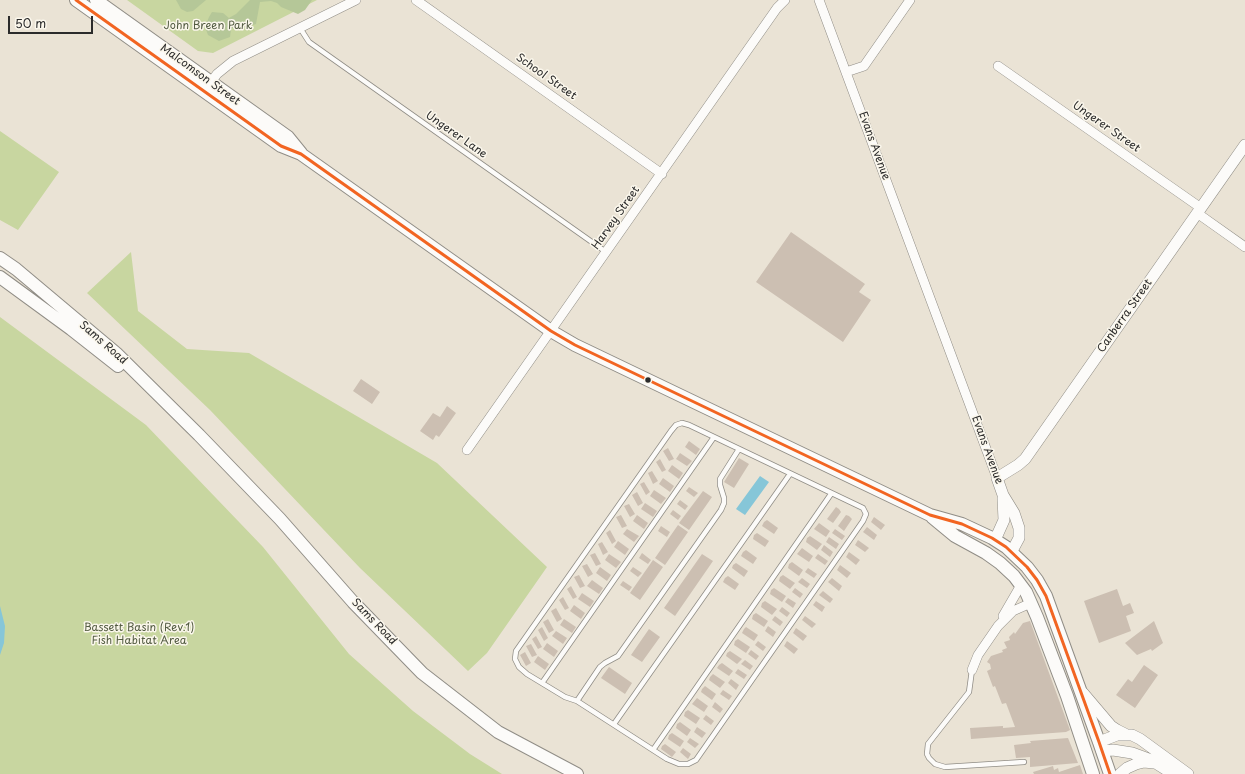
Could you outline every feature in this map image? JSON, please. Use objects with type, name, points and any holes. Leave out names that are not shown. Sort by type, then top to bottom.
[{"type":"main road","name":"Malcomson Street","points":[[76,0],[207,87],[288,137],[301,154],[551,331],[575,345],[930,515],[962,524],[995,540]]},
{"type":"main road","name":"Malcomson Street","points":[[96,0],[207,87]]},
{"type":"main road","name":"Sams Road","points":[[0,258],[16,269],[116,353],[199,435],[280,519],[354,602],[422,673],[498,732],[577,774]]},
{"type":"main road","name":"Sams Road","points":[[0,277],[110,359],[199,435]]},
{"type":"main road","name":"Malcomson Street","points":[[930,515],[955,536],[986,553]]},
{"type":"main road","points":[[995,540],[1006,552],[1027,567],[1037,580],[1050,604],[1110,774]]},
{"type":"main road","points":[[986,553],[1006,552]]},
{"type":"main road","points":[[1006,552],[1010,572]]},
{"type":"main road","points":[[986,553],[1010,572],[1021,585],[1031,602],[1067,696],[1093,774]]},
{"type":"main road","points":[[1031,602],[1037,580]]},
{"type":"main road","points":[[1087,754],[1101,747]]},
{"type":"street","points":[[207,87],[217,74],[233,61],[356,0]]},
{"type":"street","name":"School Street","points":[[416,0],[662,174]]},
{"type":"street","name":"Harvey Street","points":[[467,450],[785,0]]},
{"type":"street","name":"Evans Avenue","points":[[819,0],[1003,495],[1014,513],[1019,531],[1017,542],[1006,552]]},
{"type":"street","points":[[846,72],[864,66],[910,0]]},
{"type":"street","name":"Ungerer Street","points":[[998,66],[1199,211],[1245,247]]},
{"type":"street","name":"Canberra Street","points":[[997,478],[1015,468],[1025,459],[1245,145]]},
{"type":"street","name":"Evans Avenue","points":[[995,540],[1004,520],[1003,495]]},
{"type":"street","points":[[972,670],[978,655],[998,626],[1021,585]]},
{"type":"street","points":[[998,626],[1013,611],[1031,602]]},
{"type":"street","points":[[1080,689],[1111,726],[1119,732],[1132,735],[1140,739],[1188,774]]},
{"type":"street","points":[[1101,747],[1114,735],[1125,734]]},
{"type":"street","points":[[1101,747],[1132,753],[1148,758],[1173,774]]},
{"type":"street","points":[[1120,774],[1130,767],[1140,763],[1152,762],[1158,764]]},
{"type":"lane","name":"Ungerer Lane","points":[[300,28],[309,42],[606,252]]},
{"type":"lane","points":[[682,423],[689,425],[714,437],[862,508],[866,514],[863,521],[696,760],[688,764],[679,764],[667,759],[577,701],[565,697],[527,674],[519,667],[515,659],[516,651],[520,645],[676,425],[682,423]]},
{"type":"lane","points":[[542,683],[714,437]]},
{"type":"lane","points":[[577,701],[600,667],[618,656],[721,510],[724,504],[724,498],[720,485],[720,479],[739,449]]},
{"type":"lane","points":[[614,724],[790,474]]},
{"type":"lane","points":[[653,750],[832,494]]},
{"type":"lane","points":[[972,670],[969,692],[928,744],[927,754],[929,758],[935,764],[946,767],[1024,762]]},
{"type":"green space","name":"John Breen Park","points":[[127,0],[317,0],[213,53],[198,51]]},
{"type":"green space","points":[[176,0],[206,0],[193,11],[187,12],[181,9]]},
{"type":"green space","points":[[250,0],[312,0],[305,10],[298,14],[271,1],[260,2],[256,24],[247,27],[235,25],[231,30],[230,37],[219,41],[208,35],[205,27],[212,12],[223,13],[229,18],[236,14]]},
{"type":"green space","points":[[0,131],[59,172],[18,230],[0,220]]},
{"type":"green space","points":[[131,252],[138,311],[187,349],[249,353],[437,463],[547,567],[487,653],[468,671],[360,568],[210,410],[87,293]]},
{"type":"green space","name":"Bassett Basin (Rev.1) Fish Habitat Area","points":[[0,317],[146,425],[263,547],[349,654],[413,711],[470,754],[502,774],[0,774]]},
{"type":"water","points":[[760,476],[769,482],[745,515],[736,509]]},
{"type":"water","points":[[0,606],[5,626],[4,643],[0,655]]},
{"type":"building","points":[[791,232],[865,284],[859,292],[871,300],[843,342],[756,282]]},
{"type":"building","points":[[361,379],[380,392],[372,404],[353,391]]},
{"type":"building","points":[[447,406],[456,413],[439,437],[436,435],[433,440],[420,431],[433,413],[440,417]]},
{"type":"building","points":[[689,441],[700,449],[696,455],[685,447]]},
{"type":"building","points":[[668,448],[674,459],[669,461],[663,451]]},
{"type":"building","points":[[680,453],[692,461],[687,466],[676,459]]},
{"type":"building","points":[[739,458],[749,464],[734,488],[724,482]]},
{"type":"building","points":[[660,459],[666,470],[662,472],[656,462]]},
{"type":"building","points":[[672,465],[683,473],[679,479],[668,471]]},
{"type":"building","points":[[652,471],[658,481],[653,484],[648,473]]},
{"type":"building","points":[[663,478],[674,486],[670,492],[659,484]]},
{"type":"building","points":[[644,482],[650,492],[646,495],[640,484]]},
{"type":"building","points":[[689,487],[698,493],[694,497],[686,491]]},
{"type":"building","points":[[654,490],[666,498],[661,504],[650,496]]},
{"type":"building","points":[[703,491],[712,497],[689,530],[679,523]]},
{"type":"building","points":[[637,492],[643,503],[638,506],[632,495]]},
{"type":"building","points":[[680,500],[688,506],[685,510],[677,504]]},
{"type":"building","points":[[645,503],[657,511],[653,517],[641,509]]},
{"type":"building","points":[[629,504],[635,514],[630,517],[624,506]]},
{"type":"building","points":[[836,507],[841,512],[833,523],[827,519]]},
{"type":"building","points":[[673,510],[681,516],[678,520],[670,514]]},
{"type":"building","points":[[621,515],[627,526],[622,528],[616,517]]},
{"type":"building","points":[[637,515],[648,523],[644,529],[633,521]]},
{"type":"building","points":[[846,515],[852,519],[844,531],[838,526]]},
{"type":"building","points":[[874,517],[885,525],[881,530],[871,522]]},
{"type":"building","points":[[767,520],[778,528],[774,534],[762,526]]},
{"type":"building","points":[[819,523],[830,531],[826,537],[814,529]]},
{"type":"building","points":[[678,525],[688,532],[665,565],[655,558]]},
{"type":"building","points":[[661,526],[670,532],[667,537],[658,531]]},
{"type":"building","points":[[867,527],[877,535],[874,540],[863,532]]},
{"type":"building","points":[[627,529],[639,536],[634,542],[623,534]]},
{"type":"building","points":[[835,529],[845,536],[842,540],[832,533]]},
{"type":"building","points":[[610,530],[616,541],[612,544],[606,533]]},
{"type":"building","points":[[757,533],[769,541],[765,547],[753,539],[754,535]]},
{"type":"building","points":[[810,536],[822,544],[817,550],[806,542],[807,538]]},
{"type":"building","points":[[829,537],[839,544],[836,549],[826,542]]},
{"type":"building","points":[[858,540],[869,548],[865,552],[855,545]]},
{"type":"building","points":[[618,541],[629,549],[625,555],[614,547]]},
{"type":"building","points":[[602,542],[608,552],[603,555],[598,544]]},
{"type":"building","points":[[824,545],[833,552],[830,557],[821,550]]},
{"type":"building","points":[[802,548],[813,556],[809,562],[797,554]]},
{"type":"building","points":[[746,550],[757,558],[753,564],[741,556]]},
{"type":"building","points":[[849,552],[860,560],[856,565],[846,557]]},
{"type":"building","points":[[595,553],[601,564],[596,566],[590,555]]},
{"type":"building","points":[[642,553],[651,560],[648,564],[639,558]]},
{"type":"building","points":[[609,554],[621,562],[616,568],[605,560]]},
{"type":"building","points":[[702,554],[713,561],[675,616],[664,608]]},
{"type":"building","points":[[818,554],[828,561],[825,565],[815,558]]},
{"type":"building","points":[[653,560],[663,567],[640,600],[630,593]]},
{"type":"building","points":[[792,562],[803,570],[799,576],[788,568],[789,564]]},
{"type":"building","points":[[736,563],[748,571],[744,577],[732,568]]},
{"type":"building","points":[[587,564],[593,574],[588,577],[582,566]]},
{"type":"building","points":[[840,565],[851,573],[847,578],[837,570]]},
{"type":"building","points":[[600,567],[611,575],[607,581],[596,573]]},
{"type":"building","points":[[633,567],[642,573],[638,577],[630,571]]},
{"type":"building","points":[[808,568],[817,574],[814,578],[805,572]]},
{"type":"building","points":[[579,575],[585,586],[580,588],[574,577]]},
{"type":"building","points":[[783,575],[795,583],[790,589],[779,581],[780,577]]},
{"type":"building","points":[[728,576],[739,584],[735,590],[723,582]]},
{"type":"building","points":[[802,578],[810,584],[807,588],[798,582]]},
{"type":"building","points":[[832,578],[842,586],[839,591],[828,582]]},
{"type":"building","points":[[592,580],[603,588],[599,594],[587,586]]},
{"type":"building","points":[[623,581],[632,587],[629,591],[620,585]]},
{"type":"building","points":[[571,586],[577,597],[573,599],[567,589]]},
{"type":"building","points":[[774,588],[786,596],[782,602],[770,594],[771,590]]},
{"type":"building","points":[[795,588],[803,594],[800,598],[792,592]]},
{"type":"building","points":[[1117,589],[1123,606],[1130,603],[1134,613],[1126,616],[1131,631],[1099,643],[1084,601]]},
{"type":"building","points":[[823,591],[833,599],[830,603],[819,595]]},
{"type":"building","points":[[582,593],[594,601],[590,607],[578,599]]},
{"type":"building","points":[[563,597],[569,608],[565,610],[559,600]]},
{"type":"building","points":[[788,598],[796,603],[793,608],[785,602]]},
{"type":"building","points":[[765,601],[777,609],[772,615],[761,607],[762,603]]},
{"type":"building","points":[[816,601],[825,607],[822,612],[813,605]]},
{"type":"building","points":[[574,605],[585,613],[581,619],[570,611]]},
{"type":"building","points":[[782,607],[790,613],[787,617],[779,611]]},
{"type":"building","points":[[556,608],[562,619],[557,622],[551,611]]},
{"type":"building","points":[[756,613],[768,621],[764,627],[752,619],[753,615]]},
{"type":"building","points":[[775,616],[783,622],[780,626],[772,620]]},
{"type":"building","points":[[805,616],[816,624],[812,628],[802,620]]},
{"type":"building","points":[[548,619],[554,630],[549,633],[543,622]]},
{"type":"building","points":[[564,619],[576,627],[572,633],[560,625]]},
{"type":"building","points":[[1030,621],[1070,730],[1066,732],[971,739],[970,728],[1003,726],[1003,728],[1015,727],[1006,703],[1002,704],[995,686],[993,687],[987,671],[991,669],[990,664],[987,662],[991,656],[1003,652],[1002,650],[1007,648],[1004,642],[1010,640],[1009,637],[1014,632],[1015,634],[1023,623]]},
{"type":"building","points":[[1154,621],[1163,643],[1152,651],[1151,649],[1137,655],[1125,643]]},
{"type":"building","points":[[768,626],[776,632],[773,637],[765,631]]},
{"type":"building","points":[[542,627],[548,638],[544,641],[538,630]]},
{"type":"building","points":[[746,627],[758,635],[754,641],[742,633]]},
{"type":"building","points":[[796,628],[807,636],[803,641],[793,633]]},
{"type":"building","points":[[649,629],[660,637],[642,662],[631,655]]},
{"type":"building","points":[[556,631],[567,638],[563,644],[552,636]]},
{"type":"building","points":[[536,636],[542,647],[538,649],[532,639]]},
{"type":"building","points":[[738,639],[750,647],[746,653],[734,645],[735,641]]},
{"type":"building","points":[[758,641],[766,647],[763,651],[755,645]]},
{"type":"building","points":[[787,641],[798,649],[794,654],[784,646]]},
{"type":"building","points":[[547,643],[558,651],[554,657],[543,649]]},
{"type":"building","points":[[531,644],[537,655],[532,657],[526,646]]},
{"type":"building","points":[[751,650],[759,656],[756,660],[748,654]]},
{"type":"building","points":[[730,651],[742,659],[737,664],[726,656]]},
{"type":"building","points":[[525,652],[531,663],[526,666],[520,655]]},
{"type":"building","points":[[538,656],[549,664],[545,670],[534,662]]},
{"type":"building","points":[[745,660],[753,666],[750,670],[741,664]]},
{"type":"building","points":[[722,663],[733,671],[729,676],[717,668]]},
{"type":"building","points":[[1144,665],[1158,675],[1135,708],[1116,695],[1128,679],[1132,682]]},
{"type":"building","points":[[609,667],[632,683],[625,694],[601,678]]},
{"type":"building","points":[[738,669],[747,675],[744,679],[735,673]]},
{"type":"building","points":[[713,674],[725,682],[720,688],[709,680]]},
{"type":"building","points":[[731,679],[739,685],[736,690],[728,683]]},
{"type":"building","points":[[705,686],[716,694],[712,700],[701,692]]},
{"type":"building","points":[[723,690],[732,696],[729,700],[720,694]]},
{"type":"building","points":[[697,698],[708,706],[704,712],[692,704]]},
{"type":"building","points":[[715,702],[723,709],[720,713],[712,707]]},
{"type":"building","points":[[688,710],[700,718],[696,724],[684,716],[685,712]]},
{"type":"building","points":[[706,715],[714,721],[711,725],[703,719]]},
{"type":"building","points":[[680,722],[691,730],[687,736],[676,728],[677,724]]},
{"type":"building","points":[[697,727],[706,733],[702,738],[694,732]]},
{"type":"building","points":[[672,733],[684,741],[680,747],[668,739],[669,735]]},
{"type":"building","points":[[690,738],[699,744],[695,748],[687,742]]},
{"type":"building","points":[[1068,738],[1078,763],[1030,767],[1030,757],[1016,758],[1014,745],[1031,743],[1030,741]]},
{"type":"building","points":[[665,744],[676,752],[672,757],[661,749]]},
{"type":"building","points":[[683,748],[691,754],[688,759],[680,752]]},
{"type":"building","points":[[1080,765],[1083,774],[1034,774],[1033,772],[1053,766],[1054,770],[1058,768],[1059,772]]},
{"type":"transit line","points":[[76,0],[281,146],[301,154],[551,331],[575,345],[930,515],[962,524],[992,538],[1006,547],[1027,567],[1037,580],[1046,596],[1110,774]]}]
